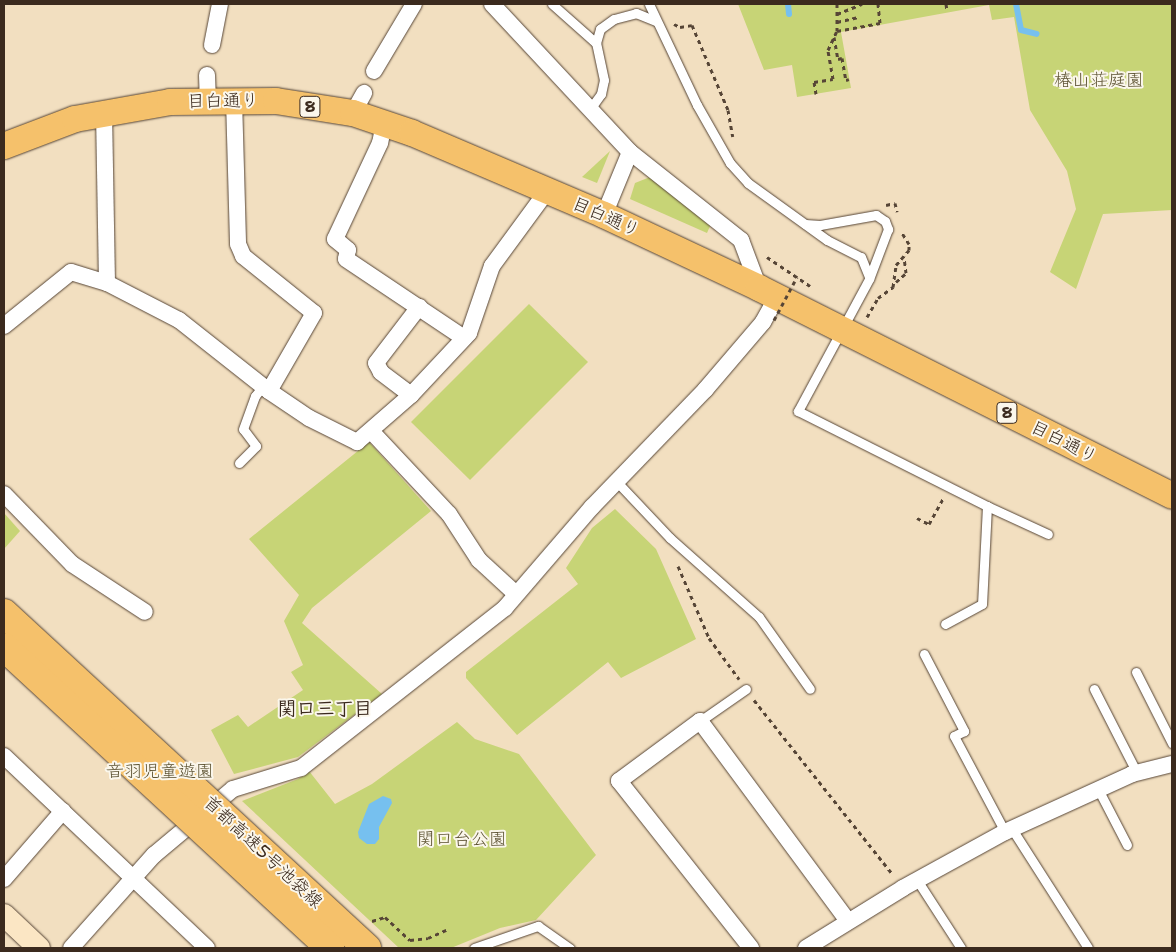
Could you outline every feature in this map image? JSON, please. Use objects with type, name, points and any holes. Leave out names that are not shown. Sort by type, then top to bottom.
[{"type":"highway","name":"首都高速5号池袋線","points":[[4,613],[366,937]]},
{"type":"highway","name":"首都高速5号池袋線","points":[[4,647],[330,948]]},
{"type":"main road","name":"目白通り","points":[[4,146],[43,129],[207,87],[234,100],[359,103],[384,123],[604,215],[770,302],[842,330],[1172,496]]},
{"type":"main road","points":[[4,914],[39,948]]},
{"type":"street","points":[[212,46],[220,4]]},
{"type":"street","points":[[374,71],[414,4]]},
{"type":"street","points":[[71,948],[154,855],[233,789],[301,768],[504,608],[592,506],[618,483],[705,390],[763,322],[770,302],[742,240],[630,152],[492,4]]},
{"type":"street","points":[[234,100],[238,244],[242,256],[314,313],[266,388]]},
{"type":"street","points":[[104,112],[107,283]]},
{"type":"street","points":[[384,123],[380,143],[335,240],[348,250],[346,259],[464,338]]},
{"type":"street","points":[[604,215],[630,152]]},
{"type":"street","points":[[4,326],[71,272],[107,283],[179,320],[266,388],[308,418],[357,442],[371,432],[411,395],[470,333],[492,266],[547,191]]},
{"type":"street","points":[[411,395],[381,372],[376,363],[419,307]]},
{"type":"street","points":[[371,432],[448,514],[479,560],[516,594]]},
{"type":"street","points":[[4,494],[72,564],[146,612]]},
{"type":"street","points":[[751,948],[619,781],[700,720],[848,921]]},
{"type":"street","points":[[4,756],[134,876],[207,948]]},
{"type":"street","points":[[806,948],[910,884],[1008,831],[1137,772],[1172,764]]},
{"type":"street","points":[[4,880],[63,811]]},
{"type":"lane","points":[[552,4],[596,43]]},
{"type":"lane","points":[[649,4],[730,163],[748,183],[805,224],[861,257],[867,265],[869,279]]},
{"type":"lane","points":[[590,109],[601,94],[604,80],[596,43],[600,29],[614,19],[636,14],[657,22]]},
{"type":"lane","points":[[805,224],[820,225],[876,215],[885,220],[886,234],[869,279],[798,411],[987,506],[1048,534]]},
{"type":"lane","points":[[239,463],[256,446],[243,428],[255,396],[266,388]]},
{"type":"lane","points":[[618,483],[670,538],[759,617],[810,689]]},
{"type":"lane","points":[[945,624],[982,604],[987,506]]},
{"type":"lane","points":[[924,654],[964,731],[954,736],[1008,831],[1088,948]]},
{"type":"lane","points":[[1136,672],[1172,743]]},
{"type":"lane","points":[[700,720],[746,689]]},
{"type":"lane","points":[[1094,689],[1137,772]]},
{"type":"lane","points":[[1098,789],[1127,845]]},
{"type":"lane","points":[[910,884],[961,948]]},
{"type":"lane","points":[[474,948],[538,926],[570,948]]},
{"type":"path","points":[[816,94],[814,82],[833,78],[828,50],[837,31],[837,4]]},
{"type":"path","points":[[837,14],[862,4]]},
{"type":"path","points":[[837,31],[880,23],[878,4]]},
{"type":"path","points":[[946,4],[947,10]]},
{"type":"path","points":[[669,16],[680,27],[692,25],[728,110],[734,146]]},
{"type":"path","points":[[837,22],[858,17]]},
{"type":"path","points":[[834,36],[838,59],[842,58],[846,80],[849,79]]},
{"type":"path","points":[[878,207],[895,203],[899,222]]},
{"type":"path","points":[[896,282],[893,274],[909,244],[900,231]]},
{"type":"path","points":[[766,256],[797,277],[770,302]]},
{"type":"path","points":[[867,318],[878,298],[906,272],[904,256]]},
{"type":"path","points":[[917,518],[929,524],[950,487]]},
{"type":"path","points":[[670,538],[668,544],[710,638],[746,689],[910,884]]},
{"type":"path","points":[[366,937],[385,917],[410,940],[428,938],[446,930]]},
{"type":"green space","name":"椿山荘庭園","points":[[738,4],[1172,4],[1172,210],[1103,214],[1076,289],[1050,272],[1076,209],[1067,171],[1030,110],[1014,17],[992,20],[989,5],[841,32],[851,88],[797,97],[792,65],[764,70]]},
{"type":"green space","points":[[610,151],[597,183],[582,177]]},
{"type":"green space","points":[[650,177],[711,224],[707,233],[630,199],[635,183]]},
{"type":"green space","points":[[529,304],[588,362],[470,480],[411,422]]},
{"type":"green space","points":[[369,442],[431,511],[312,608],[302,623],[382,694],[298,757],[234,774],[211,730],[238,715],[248,727],[303,690],[291,672],[303,665],[284,621],[299,595],[249,539]]},
{"type":"green space","points":[[615,509],[656,549],[696,639],[621,678],[608,662],[517,735],[466,678],[466,672],[578,584],[566,568],[592,528]]},
{"type":"green space","points":[[4,513],[20,531],[4,549]]},
{"type":"green space","name":"関口台公園","points":[[457,722],[475,739],[519,754],[596,855],[536,920],[500,928],[451,948],[399,948],[242,801],[298,779],[309,771],[335,804],[372,784]]},
{"type":"water","points":[[383,796],[391,799],[392,803],[379,827],[379,839],[375,844],[367,844],[359,838],[358,832],[369,804]]},
{"type":"waterway","points":[[788,4],[789,14]]},
{"type":"waterway","points":[[1016,4],[1021,30],[1037,34]]},
{"type":"district","name":"関口三丁目","points":[[325,709]]},
{"type":"park label","name":"音羽児童遊園","points":[[160,771]]}]
